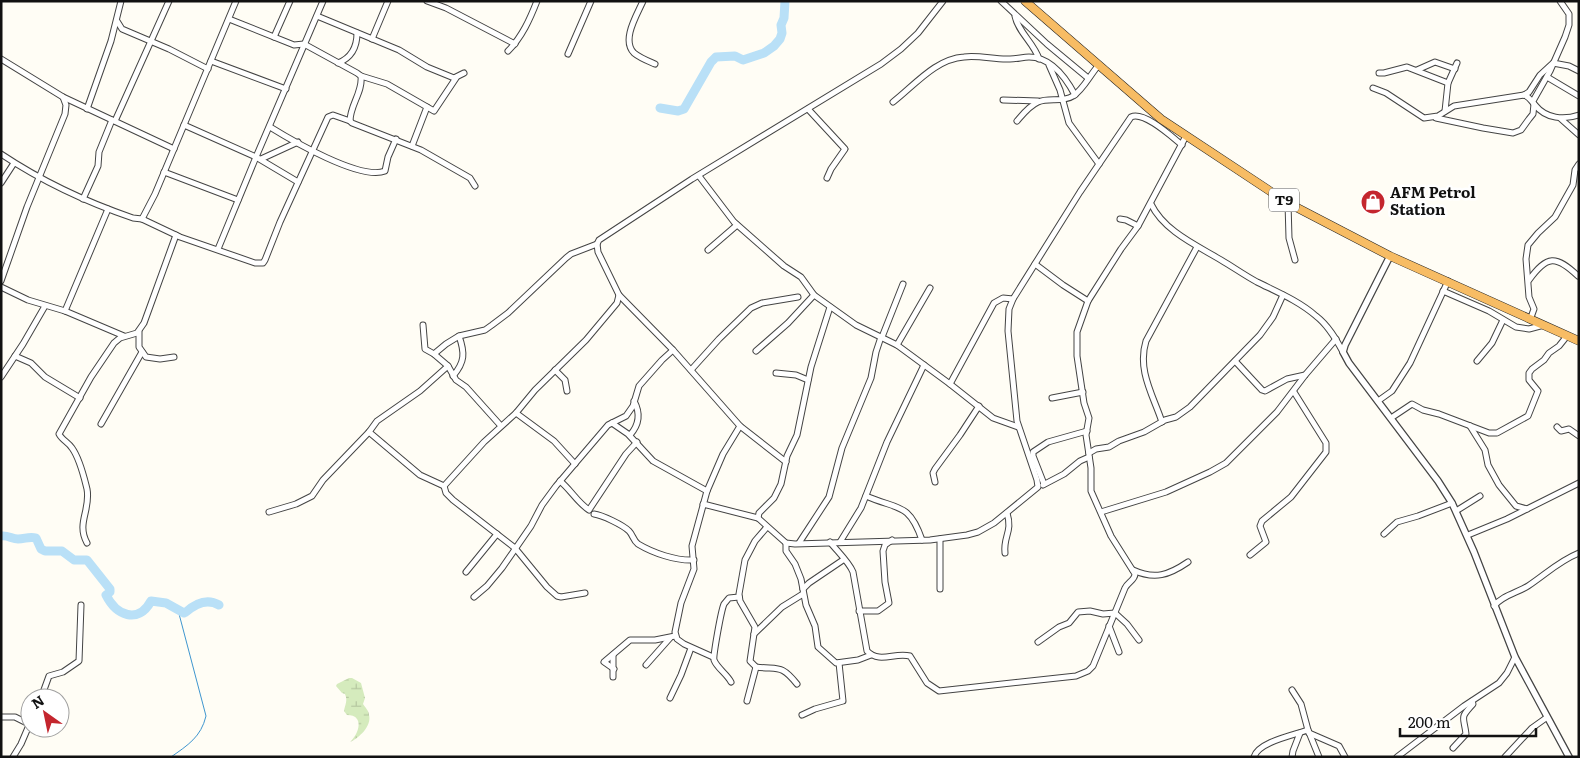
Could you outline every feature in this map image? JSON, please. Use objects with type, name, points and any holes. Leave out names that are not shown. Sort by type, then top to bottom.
[{"type":"highway","name":"T9","points":[[1025,1],[1161,119],[1288,203],[1390,256],[1579,341]]},
{"type":"street","points":[[87,109],[113,32],[121,1]]},
{"type":"street","points":[[83,199],[98,166],[99,152],[169,1]]},
{"type":"street","points":[[142,219],[146,214],[236,1]]},
{"type":"street","points":[[274,37],[290,1]]},
{"type":"street","points":[[218,249],[324,1]]},
{"type":"street","points":[[372,39],[388,1]]},
{"type":"street","points":[[427,1],[446,8],[515,44]]},
{"type":"street","points":[[446,8],[450,1]]},
{"type":"street","points":[[508,51],[515,44],[524,29],[537,1]]},
{"type":"street","points":[[568,54],[591,1]]},
{"type":"street","points":[[434,354],[459,336],[485,330],[508,312],[571,254],[597,244],[602,237],[881,64],[918,33],[943,1]]},
{"type":"street","points":[[1001,1],[1014,15],[1088,78]]},
{"type":"street","points":[[1374,88],[1397,99],[1424,118],[1434,118],[1508,133],[1517,132],[1533,114],[1533,103],[1547,77],[1569,25],[1568,11],[1560,1]]},
{"type":"street","points":[[641,2],[631,30],[629,43],[636,55],[655,64]]},
{"type":"street","points":[[1014,15],[1017,24],[1039,59]]},
{"type":"street","points":[[317,16],[399,50],[427,67],[456,78]]},
{"type":"street","points":[[117,19],[122,29],[208,69]]},
{"type":"street","points":[[230,19],[294,45],[304,44],[361,76],[387,84],[435,111],[456,78],[464,74]]},
{"type":"street","points":[[113,32],[122,29]]},
{"type":"street","points":[[338,63],[347,58],[355,49],[357,33]]},
{"type":"street","points":[[294,45],[300,55]]},
{"type":"street","points":[[893,102],[930,72],[956,58],[977,56],[1007,59],[1030,57],[1039,59],[1057,70],[1074,96]]},
{"type":"street","points":[[1,59],[63,97],[174,149]]},
{"type":"street","points":[[211,61],[286,89]]},
{"type":"street","points":[[1417,70],[1435,62],[1456,66],[1448,83],[1445,111]]},
{"type":"street","points":[[1048,63],[1060,90],[1072,128],[1099,164]]},
{"type":"street","points":[[1553,63],[1569,66],[1579,71],[1579,65]]},
{"type":"street","points":[[1434,118],[1454,106],[1524,95],[1529,92],[1540,75],[1553,63]]},
{"type":"street","points":[[1066,112],[1074,96],[1098,66]]},
{"type":"street","points":[[1379,73],[1402,68],[1417,70],[1448,83]]},
{"type":"street","points":[[350,120],[350,114],[360,88],[361,76]]},
{"type":"street","points":[[1547,77],[1579,96]]},
{"type":"street","points":[[1524,95],[1540,110],[1552,117],[1561,119],[1579,115]]},
{"type":"street","points":[[1003,100],[1062,100],[1074,96]]},
{"type":"street","points":[[1,281],[65,114],[66,108],[63,97]]},
{"type":"street","points":[[1017,121],[1039,101]]},
{"type":"street","points":[[65,114],[77,104]]},
{"type":"street","points":[[412,146],[427,107]]},
{"type":"street","points":[[808,109],[845,149],[827,178]]},
{"type":"street","points":[[1,154],[39,178],[83,199],[133,218],[142,219],[176,235],[256,263],[263,263],[268,254],[312,150],[328,117],[333,115],[350,120],[355,125],[412,146],[470,178],[475,186]]},
{"type":"street","points":[[1038,487],[1018,427],[1008,331],[1009,309],[1013,299],[1099,164],[1133,116],[1146,118],[1182,145]]},
{"type":"street","points":[[1561,119],[1579,135]]},
{"type":"street","points":[[184,125],[258,158],[298,182]]},
{"type":"street","points":[[270,127],[342,165],[382,172],[386,169],[388,157],[396,140]]},
{"type":"street","points":[[830,542],[843,560],[850,565],[853,572],[865,649],[870,655],[880,658],[910,656],[927,683],[936,690],[941,692],[960,688],[977,688],[1076,676],[1088,671],[1095,663],[1127,584],[1135,577],[1133,570],[1110,536],[1091,491],[1087,431],[1089,418],[1085,407],[1076,338],[1088,300],[1121,249],[1144,218],[1186,136]]},
{"type":"street","points":[[258,158],[298,142]]},
{"type":"street","points":[[1,183],[14,163]]},
{"type":"street","points":[[1530,320],[1534,310],[1529,297],[1526,259],[1528,245],[1555,217],[1573,185],[1575,170],[1579,164]]},
{"type":"street","points":[[164,172],[238,200]]},
{"type":"street","points":[[699,176],[737,224],[784,266],[801,277],[814,295],[862,328],[897,345],[997,421],[1018,427]]},
{"type":"street","points":[[1288,203],[1289,238],[1295,260]]},
{"type":"street","points":[[1151,204],[1158,216],[1166,224],[1197,247],[1253,280],[1300,304],[1317,316],[1336,339],[1349,363],[1438,481],[1452,503],[1468,535],[1515,657],[1546,718],[1569,757]]},
{"type":"street","points":[[65,312],[108,209]]},
{"type":"street","points":[[1144,218],[1158,216]]},
{"type":"street","points":[[1120,219],[1138,226]]},
{"type":"street","points":[[708,250],[737,224]]},
{"type":"street","points":[[1,287],[124,336],[133,335],[139,331],[144,323],[176,235]]},
{"type":"street","points":[[597,244],[598,252],[619,295],[673,350],[740,426],[786,462]]},
{"type":"street","points":[[1162,422],[1146,379],[1143,358],[1144,349],[1146,341],[1197,247]]},
{"type":"street","points":[[1343,352],[1390,256]]},
{"type":"street","points":[[1529,280],[1548,260],[1558,261],[1578,276]]},
{"type":"street","points":[[1035,264],[1063,285],[1088,300]]},
{"type":"street","points":[[1378,401],[1392,391],[1410,363],[1448,281]]},
{"type":"street","points":[[799,543],[829,497],[842,448],[871,378],[881,337],[903,284]]},
{"type":"street","points":[[897,345],[930,288]]},
{"type":"street","points":[[1443,291],[1489,311],[1516,327],[1529,329],[1544,326]]},
{"type":"street","points":[[444,486],[470,456],[586,340],[617,303],[619,295]]},
{"type":"street","points":[[756,351],[814,295]]},
{"type":"street","points":[[703,504],[758,518],[786,543],[940,539],[978,532],[994,523],[1038,487],[1089,455],[1181,415],[1235,361],[1268,324],[1283,295]]},
{"type":"street","points":[[691,370],[751,308],[762,303],[798,297]]},
{"type":"street","points":[[950,384],[972,340],[994,303],[1003,298],[1013,299]]},
{"type":"street","points":[[1,377],[45,306]]},
{"type":"street","points":[[758,518],[759,513],[778,493],[786,462],[798,435],[808,380],[830,307]]},
{"type":"street","points":[[1476,361],[1492,342],[1503,320]]},
{"type":"street","points":[[423,325],[423,346],[448,366],[453,376],[466,387],[501,426]]},
{"type":"street","points":[[139,331],[138,344],[146,357],[174,357]]},
{"type":"street","points":[[87,543],[82,530],[87,510],[87,490],[74,450],[59,434],[91,377],[114,343],[124,336]]},
{"type":"street","points":[[453,376],[463,361],[463,350],[459,336]]},
{"type":"street","points":[[1391,418],[1412,404],[1423,410],[1494,434],[1528,416],[1538,391],[1529,380],[1529,373],[1559,346],[1567,336]]},
{"type":"street","points":[[1100,512],[1166,492],[1210,472],[1226,462],[1272,417],[1336,339]]},
{"type":"street","points":[[474,597],[495,578],[531,526],[542,505],[560,481],[612,423],[626,416],[639,386],[673,350]]},
{"type":"street","points":[[101,424],[142,352]]},
{"type":"street","points":[[15,356],[31,363],[45,377],[80,398]]},
{"type":"street","points":[[1235,361],[1265,391],[1287,379],[1305,375]]},
{"type":"street","points":[[840,542],[856,518],[890,435],[924,364]]},
{"type":"street","points":[[270,512],[296,504],[312,496],[323,480],[369,432],[377,421],[420,391],[448,366]]},
{"type":"street","points":[[555,370],[565,380],[567,391]]},
{"type":"street","points":[[776,373],[796,375],[808,380]]},
{"type":"street","points":[[1052,398],[1083,392]]},
{"type":"street","points":[[1250,555],[1266,542],[1260,526],[1262,521],[1291,497],[1326,452],[1326,443],[1294,392]]},
{"type":"street","points":[[630,435],[638,422],[637,408],[634,401]]},
{"type":"street","points":[[935,482],[933,472],[979,406]]},
{"type":"street","points":[[516,412],[554,441],[575,464]]},
{"type":"street","points":[[612,423],[630,435],[653,461],[707,491]]},
{"type":"street","points":[[646,666],[673,637],[686,587],[694,569],[692,546],[707,491],[723,454],[740,426]]},
{"type":"street","points":[[1470,426],[1485,450],[1488,465],[1499,485],[1516,506],[1527,509]]},
{"type":"street","points":[[1557,427],[1561,431],[1569,429],[1579,436]]},
{"type":"street","points":[[1044,484],[1033,452],[1048,442],[1087,431]]},
{"type":"street","points":[[369,432],[420,475],[444,486],[446,493],[453,500],[515,548],[556,596],[561,597],[585,593]]},
{"type":"street","points":[[560,481],[570,490],[580,504],[588,510],[626,454],[637,442]]},
{"type":"street","points":[[1468,535],[1579,483]]},
{"type":"street","points":[[866,496],[882,503],[899,507],[913,518],[922,540]]},
{"type":"street","points":[[1456,511],[1480,496]]},
{"type":"street","points":[[1384,534],[1397,522],[1452,503]]},
{"type":"street","points":[[1005,552],[1004,545],[1010,523],[1007,513]]},
{"type":"street","points":[[594,514],[622,526],[630,532],[634,540],[644,547],[680,560],[694,560]]},
{"type":"street","points":[[767,527],[755,541],[745,560],[739,596],[754,625],[750,657],[751,664],[756,667],[775,668],[787,672],[797,684]]},
{"type":"street","points":[[466,572],[497,534]]},
{"type":"street","points":[[940,539],[940,589]]},
{"type":"street","points":[[859,611],[878,611],[889,602],[885,582],[883,551],[885,546],[892,540]]},
{"type":"street","points":[[786,543],[786,551],[798,572],[807,609],[815,626],[818,647],[835,662],[839,663],[858,660],[870,655]]},
{"type":"street","points":[[1494,606],[1507,596],[1528,586],[1562,560],[1579,553]]},
{"type":"street","points":[[754,634],[782,607],[803,591],[809,583],[843,560]]},
{"type":"street","points":[[1133,570],[1146,576],[1158,576],[1180,568],[1188,562]]},
{"type":"street","points":[[731,682],[717,666],[713,657],[724,604],[729,598],[739,596]]},
{"type":"street","points":[[45,688],[50,676],[66,670],[79,661],[82,605]]},
{"type":"street","points":[[1038,642],[1058,627],[1069,623],[1078,612],[1090,611],[1103,614],[1115,613],[1127,624],[1139,640]]},
{"type":"street","points":[[1109,625],[1119,652]]},
{"type":"street","points":[[614,669],[604,662],[630,640],[655,640],[673,637],[691,648],[713,657]]},
{"type":"street","points":[[670,698],[691,648]]},
{"type":"street","points":[[613,655],[613,677]]},
{"type":"street","points":[[1396,757],[1499,683],[1507,673],[1515,657]]},
{"type":"street","points":[[802,715],[815,709],[844,701],[839,663]]},
{"type":"street","points":[[747,701],[756,667]]},
{"type":"street","points":[[1292,690],[1300,702],[1319,757]]},
{"type":"street","points":[[1453,748],[1465,736],[1466,731],[1463,718],[1465,712],[1473,704],[1472,701]]},
{"type":"street","points":[[1,717],[15,716],[20,719]]},
{"type":"street","points":[[1505,757],[1532,728],[1546,718]]},
{"type":"street","points":[[1254,757],[1256,751],[1265,745],[1300,733],[1309,732],[1339,746],[1345,757]]},
{"type":"street","points":[[1292,757],[1300,733]]},
{"type":"street","points":[[13,757],[24,738]]},
{"type":"green space","points":[[349,678],[361,683],[365,698],[363,704],[368,712],[369,719],[369,723],[364,731],[350,742],[358,730],[358,721],[353,716],[347,715],[344,711],[346,696],[336,686]]},
{"type":"waterway","points":[[660,108],[678,111],[684,109],[711,62],[716,57],[735,56],[743,60],[764,53],[774,46],[782,33],[781,25],[784,18],[785,1]]},
{"type":"waterway","points":[[1,536],[18,539],[36,538],[41,549],[45,551],[62,551],[74,560],[87,560],[110,589],[110,592],[106,595],[110,602],[115,608],[127,614],[134,615],[140,613],[151,601],[166,603],[184,613],[201,603],[210,602],[219,605]]},
{"type":"waterway","points":[[171,757],[197,735],[206,716],[178,610]]},
{"type":"place","name":"AFM Petrol Station","points":[[1373,202]]}]
